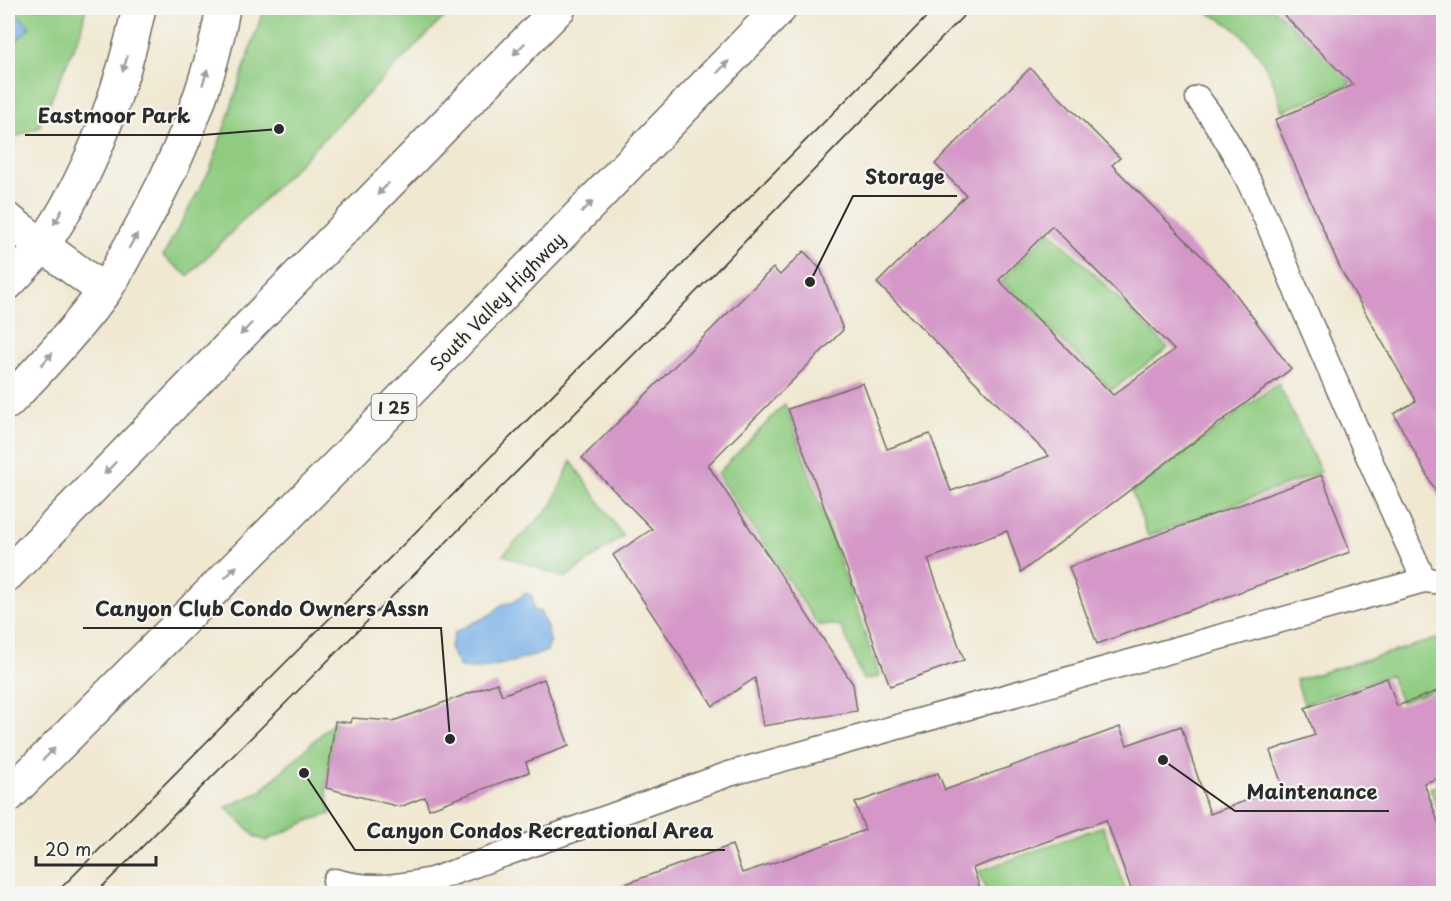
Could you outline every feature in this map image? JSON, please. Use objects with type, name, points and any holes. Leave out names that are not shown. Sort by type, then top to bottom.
[{"type":"main road","points":[[8,283],[42,246],[87,167],[123,72],[140,8]]},
{"type":"main road","points":[[8,402],[105,291],[161,190],[187,131],[213,52],[223,8]]},
{"type":"main road","points":[[8,574],[560,8]]},
{"type":"main road","name":"South Valley Highway","points":[[8,796],[339,464],[778,9]]},
{"type":"main road","points":[[8,220],[105,291]]},
{"type":"lane","points":[[335,881],[375,888],[432,880],[729,774],[1434,581],[1345,405],[1248,178],[1229,140],[1198,98]]},
{"type":"green space","points":[[8,8],[86,8],[80,33],[39,127],[8,140]]},
{"type":"green space","points":[[264,8],[453,8],[188,276],[163,256],[211,168]]},
{"type":"green space","points":[[1173,8],[1273,8],[1311,44],[1348,8],[1377,8],[1325,37],[1350,84],[1282,111],[1272,80],[1247,40],[1223,20],[1208,13]]},
{"type":"green space","points":[[1050,230],[1168,348],[1112,390],[1002,281]]},
{"type":"green space","points":[[1278,383],[1321,472],[1148,536],[1132,492]]},
{"type":"green space","points":[[785,404],[880,677],[863,680],[839,625],[818,625],[717,474]]},
{"type":"green space","points":[[571,461],[623,536],[565,578],[503,555],[552,505]]},
{"type":"green space","points":[[1443,637],[1443,687],[1401,702],[1390,675],[1304,704],[1296,680]]},
{"type":"green space","points":[[335,721],[326,788],[331,814],[310,820],[266,841],[256,837],[226,807],[260,792]]},
{"type":"green space","points":[[1444,783],[1443,823],[1430,788]]},
{"type":"green space","points":[[1103,826],[1127,893],[987,893],[979,871]]},
{"type":"water","points":[[8,8],[11,8],[30,27],[8,49]]},
{"type":"water","points":[[526,593],[532,596],[533,610],[540,612],[546,626],[549,636],[547,651],[489,667],[459,666],[450,649],[455,632],[492,614],[501,605],[513,602]]},
{"type":"building","points":[[1277,8],[1443,8],[1443,505],[1394,414],[1416,401],[1341,270],[1275,120],[1353,85]]},
{"type":"building","points":[[1030,68],[1120,158],[1112,165],[1227,282],[1291,369],[1021,572],[1007,531],[928,559],[964,660],[890,686],[788,409],[863,383],[887,449],[930,434],[951,491],[1049,456],[877,283],[966,195],[935,164]],"holes":[[[1052,226],[1174,350],[1113,395],[999,280]]]},
{"type":"building","points":[[804,251],[821,270],[843,330],[708,465],[853,684],[857,711],[763,726],[755,678],[713,706],[613,555],[652,529],[582,458],[773,268],[780,275]]},
{"type":"building","points":[[1322,475],[1350,552],[1097,644],[1069,567]]},
{"type":"building","points":[[1387,678],[1397,706],[1443,689],[1443,777],[1424,783],[1443,835],[1443,894],[1133,894],[1106,820],[973,868],[982,894],[610,894],[609,890],[732,845],[742,873],[785,859],[865,830],[855,803],[938,773],[945,790],[1120,727],[1127,745],[1181,726],[1210,814],[1283,787],[1270,751],[1315,735],[1305,708]]},
{"type":"building","points":[[544,679],[569,746],[526,762],[529,772],[429,809],[425,797],[400,807],[326,788],[335,721],[351,723],[352,718],[393,721],[497,683],[502,695]]},
{"type":"tram line","points":[[55,894],[935,8]]},
{"type":"tram line","points":[[95,894],[691,297],[971,8]]},
{"type":"place","name":"Eastmoor Park","points":[[279,129]]},
{"type":"place","name":"Storage","points":[[810,282]]},
{"type":"place","name":"Canyon Club Condo Owners Assn","points":[[450,739]]},
{"type":"place","name":"Maintenance","points":[[1163,760]]},
{"type":"place","name":"Canyon Condos Recreational Area","points":[[304,773]]}]
